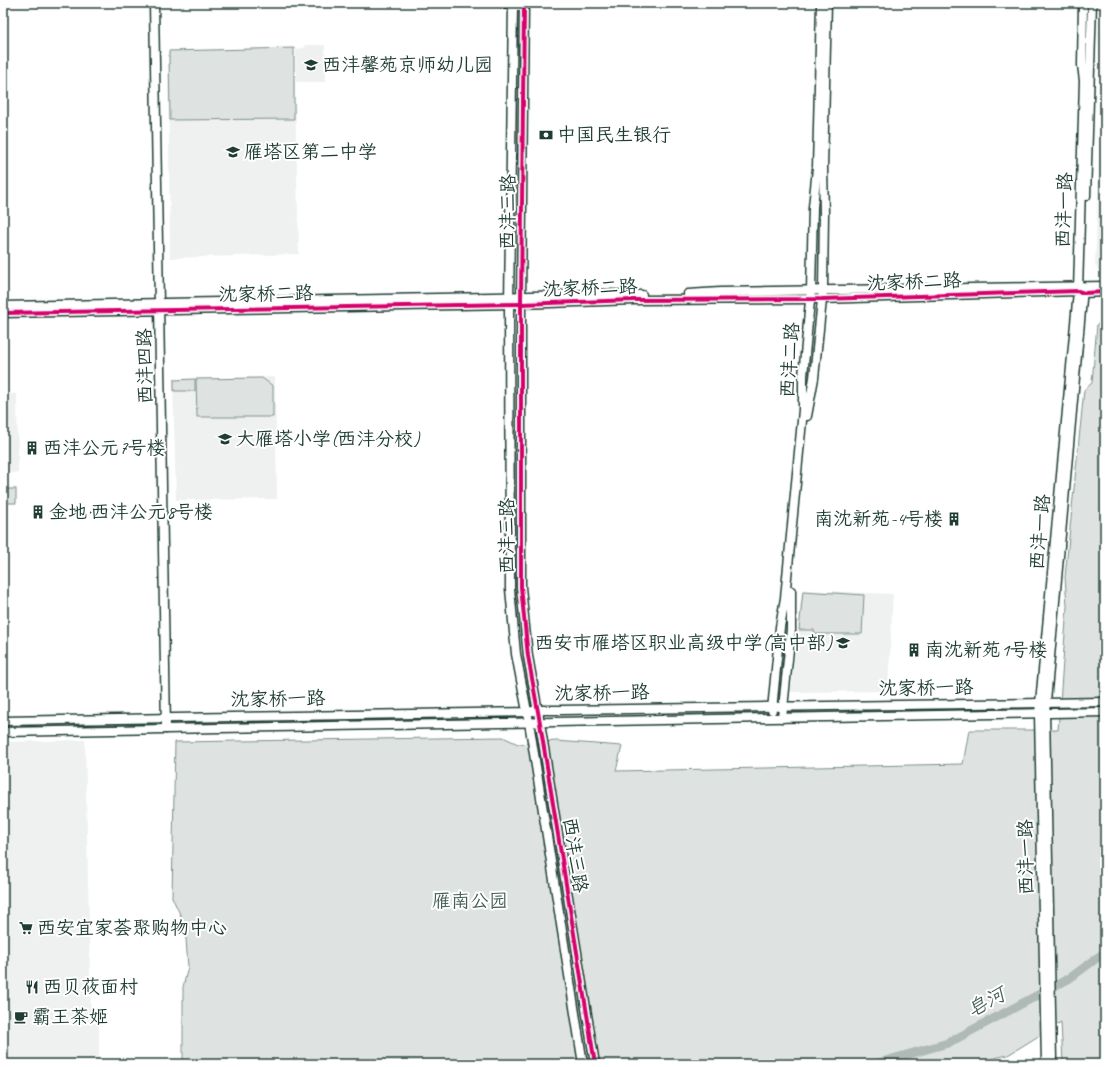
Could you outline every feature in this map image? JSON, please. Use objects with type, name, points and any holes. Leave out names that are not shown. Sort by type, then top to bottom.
[{"type":"street","name":"西沣四路","points":[[154,3],[166,729]]},
{"type":"street","points":[[503,3],[524,5]]},
{"type":"street","name":"西沣二路","points":[[772,718],[803,410],[803,376],[811,294],[813,207],[817,168],[821,3]]},
{"type":"street","name":"西沣二路","points":[[782,718],[791,630],[790,597],[807,411],[814,378],[823,290],[823,168],[827,3]]},
{"type":"street","name":"西沣一路","points":[[1081,289],[1084,81],[1082,65],[1083,3]]},
{"type":"street","name":"西沣一路","points":[[1046,1064],[1048,975],[1042,714],[1081,289],[1092,3]]},
{"type":"street","name":"西沣三路","points":[[513,4],[509,301],[510,589],[516,654],[530,722],[583,1064]]},
{"type":"street","name":"西沣三路","points":[[524,5],[521,296],[521,587],[528,656],[595,1063]]},
{"type":"street","name":"沈家桥二路","points":[[509,301],[521,296],[636,295],[811,294],[822,299],[1081,289],[1105,286]]},
{"type":"street","name":"沈家桥二路","points":[[3,312],[160,307],[509,301],[521,304],[634,300],[719,300],[811,294],[823,290],[1081,289],[1105,292]]},
{"type":"street","name":"沈家桥二路","points":[[3,306],[160,307]]},
{"type":"street","name":"沈家桥一路","points":[[3,721],[166,717],[528,712],[538,710],[1105,702]]},
{"type":"street","name":"沈家桥一路","points":[[3,732],[1105,712]]},
{"type":"street","name":"西沣一路","points":[[1048,1018],[1052,1064]]},
{"type":"shaded area","points":[[1105,13],[1105,275],[1102,275],[1095,266]]},
{"type":"shaded area","name":"西沣馨苑京师幼儿园","points":[[306,45],[325,45],[326,82],[296,82],[296,49],[304,48]]},
{"type":"shaded area","name":"雁塔区第二中学","points":[[294,48],[299,254],[170,258],[168,50]]},
{"type":"shaded area","name":"大雁塔小学(西沣分校)","points":[[275,377],[277,499],[176,500],[173,379]]},
{"type":"shaded area","points":[[3,394],[17,394],[18,473],[3,473]]},
{"type":"shaded area","name":"西安市雁塔区职业高级中学(高中部)","points":[[802,590],[893,594],[888,691],[791,692]]},
{"type":"shaded area","points":[[85,740],[91,1015],[99,1028],[99,1064],[3,1064],[3,742]]},
{"type":"green space","points":[[294,48],[294,119],[170,120],[169,51]]},
{"type":"green space","name":"雁南公园","points":[[1105,317],[1105,1064],[1063,1064],[1061,1022],[1008,1055],[968,1064],[183,1064],[183,987],[188,967],[185,925],[172,897],[175,742],[503,737],[518,744],[556,741],[622,746],[616,771],[963,764],[969,730],[1058,730],[1067,606],[1065,577],[1084,390],[1092,383],[1097,324]]},
{"type":"green space","points":[[262,378],[273,386],[273,417],[197,417],[196,379]]},
{"type":"green space","points":[[195,379],[195,391],[174,391],[174,380]]},
{"type":"green space","points":[[3,489],[16,489],[16,503],[3,503]]},
{"type":"green space","points":[[803,591],[864,595],[862,634],[815,634],[814,630],[799,630]]},
{"type":"waterway","name":"皂河","points":[[875,1064],[948,1043],[1070,978],[1105,952]]},
{"type":"cycle path","points":[[524,3],[521,304],[521,587],[528,656],[595,1064]]},
{"type":"cycle path","points":[[3,313],[521,304],[634,300],[822,299],[1078,291],[1084,293],[1105,292]]},
{"type":"place","name":"西沣馨苑京师幼儿园","points":[[311,65]]},
{"type":"place","name":"中国民生银行","points":[[546,135]]},
{"type":"place","name":"雁塔区第二中学","points":[[233,152]]},
{"type":"place","name":"大雁塔小学(西沣分校)","points":[[225,439]]},
{"type":"place","name":"西沣公元7号楼","points":[[32,448]]},
{"type":"place","name":"金地·西沣公元8号楼","points":[[38,512]]},
{"type":"place","name":"南沈新苑-4号楼","points":[[954,519]]},
{"type":"place","name":"西安市雁塔区职业高级中学(高中部)","points":[[843,643]]},
{"type":"place","name":"南沈新苑1号楼","points":[[914,650]]},
{"type":"place","name":"西安宜家荟聚购物中心","points":[[26,928]]},
{"type":"place","name":"西贝莜面村","points":[[32,987]]},
{"type":"place","name":"霸王茶姬","points":[[21,1017]]}]
